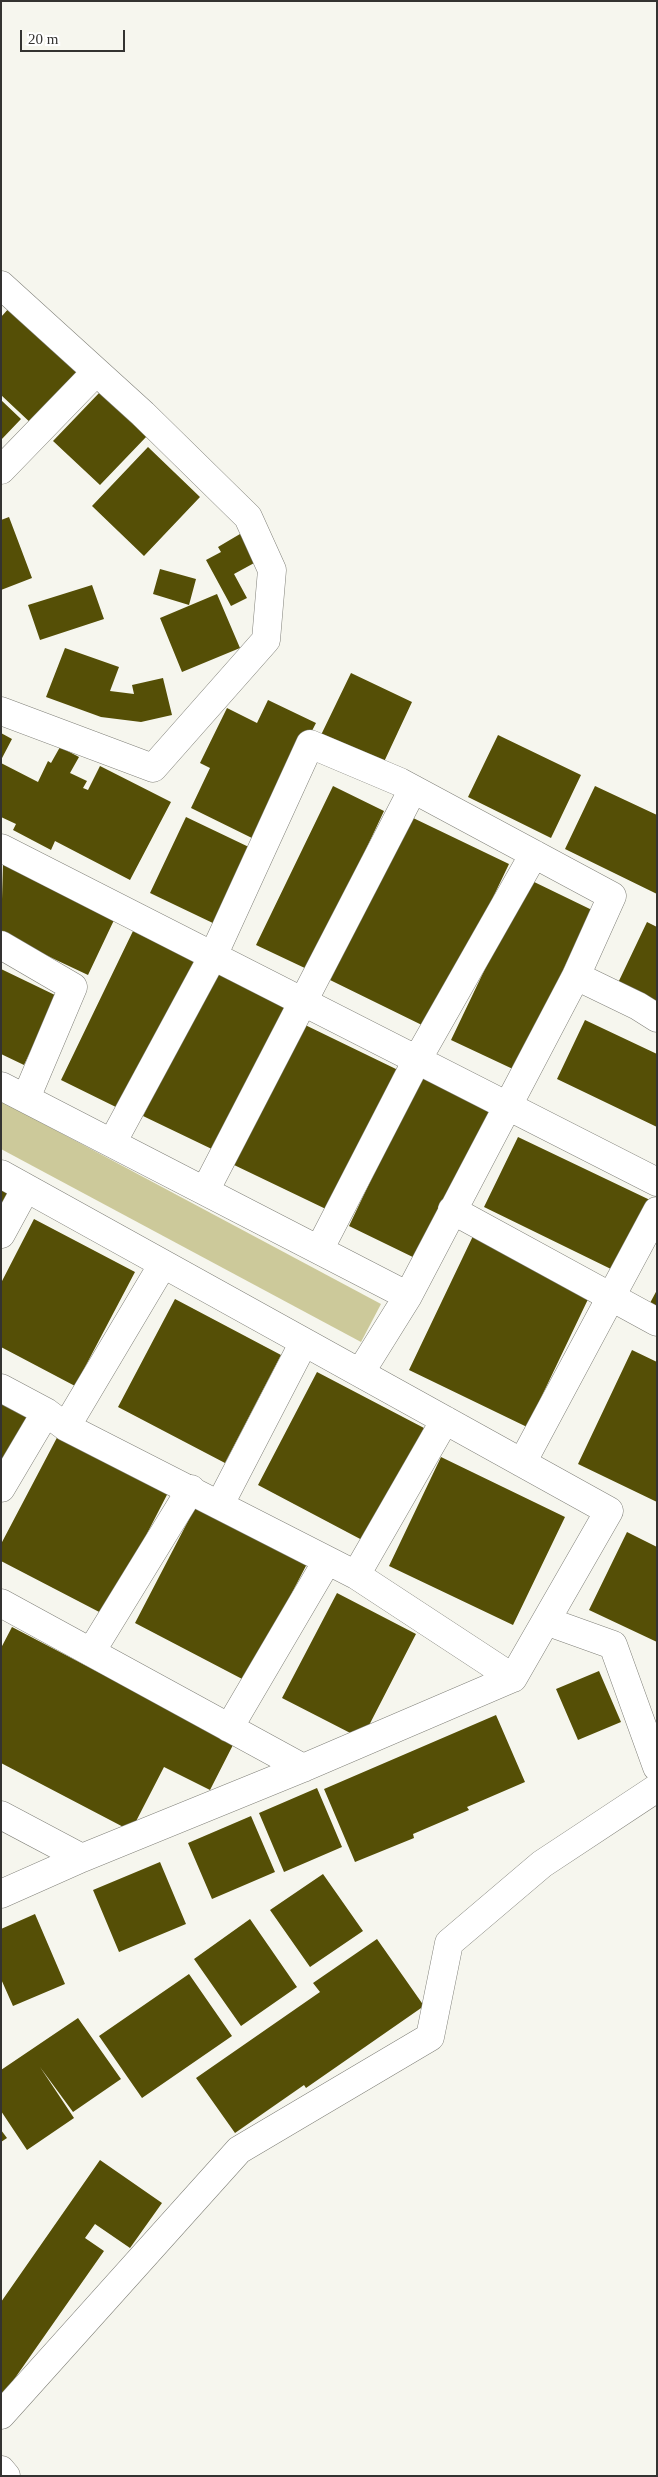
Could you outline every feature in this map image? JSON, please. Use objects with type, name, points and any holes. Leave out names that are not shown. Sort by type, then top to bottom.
[{"type":"street","points":[[1,711],[153,768],[266,640],[272,570],[248,518],[143,414],[5,295]]},
{"type":"street","points":[[1,470],[96,372]]},
{"type":"street","points":[[112,1143],[213,956],[310,744],[413,789],[612,896],[576,976],[408,1296],[360,1373]]},
{"type":"street","points":[[205,1191],[413,789]]},
{"type":"street","points":[[1,848],[657,1182]]},
{"type":"street","points":[[319,1250],[417,1060],[534,854]]},
{"type":"street","points":[[1,945],[73,987],[26,1098]]},
{"type":"street","points":[[576,976],[638,1006],[657,1018]]},
{"type":"street","points":[[1,1086],[408,1296]]},
{"type":"street","points":[[1,1174],[610,1511],[512,1678],[303,1768],[82,1858],[1,1894]]},
{"type":"street","points":[[1,1234],[26,1188]]},
{"type":"street","points":[[452,1210],[657,1322]]},
{"type":"street","points":[[522,1463],[657,1212]]},
{"type":"street","points":[[1,1488],[56,1419],[163,1264]]},
{"type":"street","points":[[220,1504],[304,1342]]},
{"type":"street","points":[[1,1388],[56,1419],[356,1575],[512,1678]]},
{"type":"street","points":[[356,1575],[444,1420]]},
{"type":"street","points":[[91,1652],[192,1489]]},
{"type":"street","points":[[228,1728],[327,1561]]},
{"type":"street","points":[[1,1603],[303,1768]]},
{"type":"street","points":[[546,1621],[613,1645],[657,1767]]},
{"type":"street","points":[[1,2414],[239,2150],[430,2037],[449,1943],[542,1864],[657,1788]]},
{"type":"street","points":[[1,1815],[82,1858]]},
{"type":"street","points":[[1,2470],[6,2476]]},
{"type":"shaded area","points":[[1,1101],[381,1304],[361,1342],[1,1149]]},
{"type":"building","points":[[10,307],[82,375],[34,426],[1,395],[1,317]]},
{"type":"building","points":[[100,392],[147,436],[100,485],[53,441]]},
{"type":"building","points":[[1,400],[21,419],[1,440]]},
{"type":"building","points":[[148,447],[200,497],[144,556],[92,506]]},
{"type":"building","points":[[9,517],[32,578],[1,590],[1,520]]},
{"type":"building","points":[[240,534],[256,562],[234,574],[247,598],[231,606],[206,560],[221,552],[218,547]]},
{"type":"building","points":[[160,569],[196,579],[189,605],[153,594]]},
{"type":"building","points":[[92,585],[104,619],[40,640],[28,605]]},
{"type":"building","points":[[217,594],[240,648],[182,672],[160,618]]},
{"type":"building","points":[[65,648],[119,667],[110,691],[134,694],[132,685],[163,678],[172,715],[141,722],[101,717],[46,697]]},
{"type":"building","points":[[351,673],[412,702],[383,764],[321,735]]},
{"type":"building","points":[[268,700],[316,723],[256,840],[191,808],[210,768],[200,763],[227,708],[257,723]]},
{"type":"building","points":[[1,733],[12,739],[1,760]]},
{"type":"building","points":[[498,735],[581,775],[551,838],[468,797]]},
{"type":"building","points":[[60,747],[79,757],[70,773],[87,781],[83,788],[88,790],[100,766],[171,802],[130,880],[55,841],[51,850],[13,830],[16,824],[1,817],[1,763],[38,782],[48,761],[51,763]]},
{"type":"building","points":[[333,786],[384,811],[309,970],[256,945]]},
{"type":"building","points":[[595,786],[657,815],[657,894],[565,849]]},
{"type":"building","points":[[409,816],[509,864],[430,1029],[330,980]]},
{"type":"building","points":[[186,817],[253,849],[217,925],[150,893]]},
{"type":"building","points":[[3,864],[115,918],[88,975],[1,934]]},
{"type":"building","points":[[528,879],[592,910],[515,1070],[451,1040]]},
{"type":"building","points":[[647,922],[657,927],[657,1005],[617,985]]},
{"type":"building","points":[[133,931],[198,962],[126,1112],[61,1080]]},
{"type":"building","points":[[1,969],[57,996],[24,1065],[1,1054]]},
{"type":"building","points":[[214,970],[288,1006],[218,1152],[143,1116]]},
{"type":"building","points":[[585,1020],[657,1054],[657,1127],[557,1079]]},
{"type":"building","points":[[299,1022],[398,1070],[330,1211],[232,1164]]},
{"type":"building","points":[[422,1073],[495,1108],[421,1261],[349,1226]]},
{"type":"building","points":[[518,1137],[650,1200],[615,1271],[484,1207]]},
{"type":"building","points":[[1,1189],[9,1193],[1,1209]]},
{"type":"building","points":[[34,1219],[135,1272],[75,1386],[1,1347],[1,1283]]},
{"type":"building","points":[[473,1236],[591,1293],[527,1427],[409,1370]]},
{"type":"building","points":[[657,1290],[657,1306],[650,1303]]},
{"type":"building","points":[[175,1299],[281,1355],[225,1463],[118,1407]]},
{"type":"building","points":[[632,1350],[657,1362],[657,1502],[578,1464]]},
{"type":"building","points":[[317,1372],[424,1428],[364,1541],[258,1485]]},
{"type":"building","points":[[1,1397],[31,1412],[1,1469]]},
{"type":"building","points":[[61,1430],[171,1487],[105,1615],[1,1561],[1,1544]]},
{"type":"building","points":[[441,1457],[565,1517],[513,1625],[389,1566]]},
{"type":"building","points":[[198,1502],[309,1560],[246,1681],[135,1623]]},
{"type":"building","points":[[627,1532],[657,1547],[657,1642],[589,1610]]},
{"type":"building","points":[[337,1593],[416,1634],[362,1739],[282,1698]]},
{"type":"building","points":[[12,1627],[234,1743],[210,1790],[164,1767],[131,1831],[1,1763],[1,1648]]},
{"type":"building","points":[[599,1671],[621,1722],[578,1740],[556,1689]]},
{"type":"building","points":[[496,1715],[525,1782],[467,1807],[469,1810],[413,1834],[414,1838],[355,1862],[324,1789]]},
{"type":"building","points":[[317,1788],[342,1847],[284,1872],[259,1813]]},
{"type":"building","points":[[251,1816],[275,1872],[212,1899],[188,1843]]},
{"type":"building","points":[[160,1862],[186,1924],[119,1952],[93,1890]]},
{"type":"building","points":[[323,1874],[363,1931],[310,1967],[270,1910]]},
{"type":"building","points":[[35,1914],[65,1984],[13,2006],[1,1979],[1,1929]]},
{"type":"building","points":[[250,1919],[297,1987],[241,2026],[194,1959]]},
{"type":"building","points":[[377,1939],[424,2006],[306,2088],[304,2085],[235,2133],[196,2078],[320,1992],[313,1983]]},
{"type":"building","points":[[189,1974],[232,2036],[142,2098],[99,2036]]},
{"type":"building","points":[[78,2018],[121,2079],[73,2112],[40,2067],[74,2118],[27,2150],[1,2111],[1,2070]]},
{"type":"building","points":[[1,2130],[7,2138],[1,2142]]},
{"type":"building","points":[[100,2160],[162,2203],[130,2248],[95,2224],[85,2238],[104,2251],[1,2398],[1,2302]]}]
